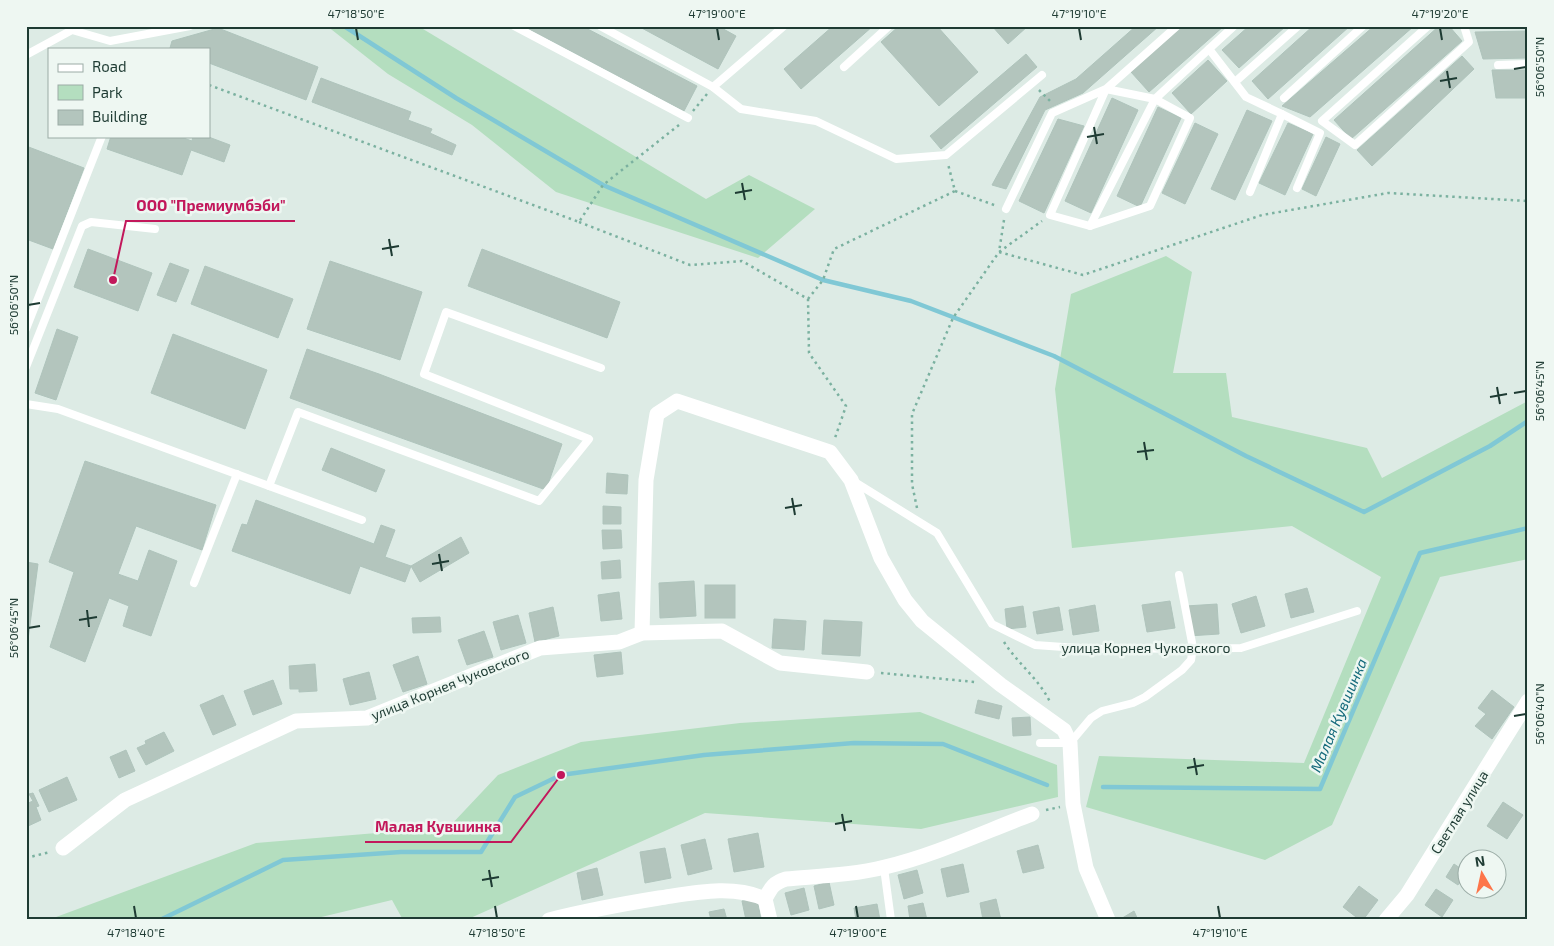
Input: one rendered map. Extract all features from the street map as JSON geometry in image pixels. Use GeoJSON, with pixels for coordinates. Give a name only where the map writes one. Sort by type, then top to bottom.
{"type":"FeatureCollection","features":[{"type":"Feature","properties":{"kind":"street"},"geometry":{"type":"LineString","coordinates":[[642,633],[646,480],[657,414],[678,401],[830,452],[852,480],[881,558],[905,600],[922,621],[1001,685],[1064,730],[1070,743],[1073,804],[1086,868],[1108,920]]}},
{"type":"Feature","properties":{"kind":"street","name":"улица Корнея Чуковского"},"geometry":{"type":"LineString","coordinates":[[63,848],[125,800],[296,721],[367,718],[540,648],[620,642],[642,633],[722,631],[780,663],[867,672]]}},
{"type":"Feature","properties":{"kind":"street","name":"Светлая улица"},"geometry":{"type":"LineString","coordinates":[[1386,920],[1407,895],[1528,702]]}},
{"type":"Feature","properties":{"kind":"street"},"geometry":{"type":"LineString","coordinates":[[549,920],[620,904],[698,893],[730,891],[786,879],[884,868],[913,860],[1032,814]]}},
{"type":"Feature","properties":{"kind":"street"},"geometry":{"type":"LineString","coordinates":[[770,920],[765,899],[772,887],[778,882]]}},
{"type":"Feature","properties":{"kind":"street"},"geometry":{"type":"LineString","coordinates":[[730,891],[756,895],[765,899]]}},
{"type":"Feature","properties":{"kind":"lane"},"geometry":{"type":"LineString","coordinates":[[26,55],[72,30],[110,41],[190,26]]}},
{"type":"Feature","properties":{"kind":"lane"},"geometry":{"type":"LineString","coordinates":[[514,26],[688,118]]}},
{"type":"Feature","properties":{"kind":"lane"},"geometry":{"type":"LineString","coordinates":[[600,26],[713,87],[741,110],[816,121],[896,159],[946,155],[1042,76]]}},
{"type":"Feature","properties":{"kind":"lane"},"geometry":{"type":"LineString","coordinates":[[713,87],[784,26]]}},
{"type":"Feature","properties":{"kind":"lane"},"geometry":{"type":"LineString","coordinates":[[844,67],[889,26]]}},
{"type":"Feature","properties":{"kind":"lane"},"geometry":{"type":"LineString","coordinates":[[1006,209],[1052,113],[1106,89],[1177,26]]}},
{"type":"Feature","properties":{"kind":"lane"},"geometry":{"type":"LineString","coordinates":[[1090,226],[1155,99],[1234,26]]}},
{"type":"Feature","properties":{"kind":"lane"},"geometry":{"type":"LineString","coordinates":[[1235,82],[1298,26]]}},
{"type":"Feature","properties":{"kind":"lane"},"geometry":{"type":"LineString","coordinates":[[1284,98],[1364,26]]}},
{"type":"Feature","properties":{"kind":"lane"},"geometry":{"type":"LineString","coordinates":[[1428,26],[1322,120],[1355,145],[1469,42],[1464,26]]}},
{"type":"Feature","properties":{"kind":"lane"},"geometry":{"type":"LineString","coordinates":[[1209,49],[1246,97],[1320,133],[1297,188]]}},
{"type":"Feature","properties":{"kind":"lane"},"geometry":{"type":"LineString","coordinates":[[1498,64],[1528,64]]}},
{"type":"Feature","properties":{"kind":"lane"},"geometry":{"type":"LineString","coordinates":[[1106,89],[1155,99],[1190,118],[1150,206],[1090,226],[1050,215],[1106,89]]}},
{"type":"Feature","properties":{"kind":"lane"},"geometry":{"type":"LineString","coordinates":[[1250,192],[1282,114]]}},
{"type":"Feature","properties":{"kind":"lane"},"geometry":{"type":"LineString","coordinates":[[26,329],[101,138]]}},
{"type":"Feature","properties":{"kind":"lane"},"geometry":{"type":"LineString","coordinates":[[26,367],[82,226],[91,222],[156,229]]}},
{"type":"Feature","properties":{"kind":"lane"},"geometry":{"type":"LineString","coordinates":[[269,486],[298,412],[539,501],[589,439],[424,374],[446,312],[601,368]]}},
{"type":"Feature","properties":{"kind":"lane"},"geometry":{"type":"LineString","coordinates":[[26,404],[58,409],[362,520]]}},
{"type":"Feature","properties":{"kind":"lane"},"geometry":{"type":"LineString","coordinates":[[194,583],[236,474]]}},
{"type":"Feature","properties":{"kind":"lane"},"geometry":{"type":"LineString","coordinates":[[852,480],[937,533],[992,624]]}},
{"type":"Feature","properties":{"kind":"lane"},"geometry":{"type":"LineString","coordinates":[[1040,743],[1070,743],[1091,718],[1102,711],[1145,698],[1182,670],[1191,660],[1193,648],[1179,575]]}},
{"type":"Feature","properties":{"kind":"lane","name":"улица Корнея Чуковского"},"geometry":{"type":"LineString","coordinates":[[992,624],[1035,645],[1092,650],[1241,648],[1357,611]]}},
{"type":"Feature","properties":{"kind":"lane"},"geometry":{"type":"LineString","coordinates":[[884,868],[891,920]]}},
{"type":"Feature","properties":{"kind":"path"},"geometry":{"type":"LineString","coordinates":[[1033,83],[1058,110]]}},
{"type":"Feature","properties":{"kind":"path"},"geometry":{"type":"LineString","coordinates":[[210,85],[690,265],[742,261],[808,299]]}},
{"type":"Feature","properties":{"kind":"path"},"geometry":{"type":"LineString","coordinates":[[578,222],[603,185],[688,118],[713,87]]}},
{"type":"Feature","properties":{"kind":"path"},"geometry":{"type":"LineString","coordinates":[[946,155],[955,191]]}},
{"type":"Feature","properties":{"kind":"path"},"geometry":{"type":"LineString","coordinates":[[830,452],[846,406],[809,353],[808,299],[823,280],[834,249],[955,191],[1006,209],[999,252]]}},
{"type":"Feature","properties":{"kind":"path"},"geometry":{"type":"LineString","coordinates":[[999,252],[1083,275],[1262,215],[1388,193],[1528,201]]}},
{"type":"Feature","properties":{"kind":"path"},"geometry":{"type":"LineString","coordinates":[[919,522],[912,484],[912,414],[953,318],[999,252],[1050,215]]}},
{"type":"Feature","properties":{"kind":"path"},"geometry":{"type":"LineString","coordinates":[[992,624],[1014,657],[1044,689],[1052,706]]}},
{"type":"Feature","properties":{"kind":"path"},"geometry":{"type":"LineString","coordinates":[[867,672],[1001,685]]}},
{"type":"Feature","properties":{"kind":"path"},"geometry":{"type":"LineString","coordinates":[[1032,814],[1073,804]]}},
{"type":"Feature","properties":{"kind":"path"},"geometry":{"type":"LineString","coordinates":[[26,858],[63,848]]}},
{"type":"Feature","properties":{"kind":"green space"},"geometry":{"type":"Polygon","coordinates":[[[327,26],[418,26],[706,199],[749,175],[815,209],[758,258],[556,192],[472,125],[388,74],[327,26]]]}},
{"type":"Feature","properties":{"kind":"green space"},"geometry":{"type":"Polygon","coordinates":[[[1166,256],[1192,272],[1173,373],[1226,373],[1232,417],[1367,448],[1382,478],[1526,402],[1528,399],[1528,559],[1440,577],[1332,825],[1265,860],[1086,807],[1099,756],[1304,763],[1381,577],[1292,526],[1072,548],[1055,389],[1071,294],[1166,256]]]}},
{"type":"Feature","properties":{"kind":"green space"},"geometry":{"type":"Polygon","coordinates":[[[920,712],[1057,765],[1058,797],[921,829],[705,813],[466,920],[403,920],[392,900],[309,920],[48,920],[256,843],[449,827],[498,775],[581,742],[740,723],[920,712]]]}},
{"type":"Feature","properties":{"kind":"building"},"geometry":{"type":"Polygon","coordinates":[[[523,26],[582,26],[697,86],[684,111],[523,26]]]}},
{"type":"Feature","properties":{"kind":"building"},"geometry":{"type":"Polygon","coordinates":[[[638,26],[718,26],[736,36],[718,69],[638,26]]]}},
{"type":"Feature","properties":{"kind":"building"},"geometry":{"type":"Polygon","coordinates":[[[833,26],[873,26],[801,89],[784,69],[833,26]]]}},
{"type":"Feature","properties":{"kind":"building"},"geometry":{"type":"Polygon","coordinates":[[[899,26],[937,26],[978,72],[939,106],[881,42],[899,26]]]}},
{"type":"Feature","properties":{"kind":"building"},"geometry":{"type":"Polygon","coordinates":[[[992,26],[1028,26],[1008,44],[992,26]]]}},
{"type":"Feature","properties":{"kind":"building"},"geometry":{"type":"Polygon","coordinates":[[[1136,26],[1159,26],[1083,93],[1045,110],[1006,189],[992,185],[1040,97],[1076,79],[1136,26]]]}},
{"type":"Feature","properties":{"kind":"building"},"geometry":{"type":"Polygon","coordinates":[[[1183,26],[1224,26],[1149,92],[1131,72],[1183,26]]]}},
{"type":"Feature","properties":{"kind":"building"},"geometry":{"type":"Polygon","coordinates":[[[1249,26],[1286,26],[1239,68],[1222,50],[1249,26]]]}},
{"type":"Feature","properties":{"kind":"building"},"geometry":{"type":"Polygon","coordinates":[[[1313,26],[1350,26],[1268,99],[1252,81],[1313,26]]]}},
{"type":"Feature","properties":{"kind":"building"},"geometry":{"type":"Polygon","coordinates":[[[1374,26],[1414,26],[1310,117],[1282,106],[1374,26]]]}},
{"type":"Feature","properties":{"kind":"building"},"geometry":{"type":"Polygon","coordinates":[[[1439,26],[1449,26],[1462,41],[1351,139],[1334,120],[1439,26]]]}},
{"type":"Feature","properties":{"kind":"building"},"geometry":{"type":"Polygon","coordinates":[[[218,28],[318,67],[306,100],[210,63],[210,48],[170,48],[172,41],[218,28]]]}},
{"type":"Feature","properties":{"kind":"building"},"geometry":{"type":"Polygon","coordinates":[[[1528,31],[1528,58],[1483,59],[1475,32],[1528,31]]]}},
{"type":"Feature","properties":{"kind":"building"},"geometry":{"type":"Polygon","coordinates":[[[1026,54],[1037,67],[941,149],[930,136],[1026,54]]]}},
{"type":"Feature","properties":{"kind":"building"},"geometry":{"type":"Polygon","coordinates":[[[1462,56],[1474,69],[1372,166],[1357,150],[1462,56]]]}},
{"type":"Feature","properties":{"kind":"building"},"geometry":{"type":"Polygon","coordinates":[[[1208,60],[1227,81],[1191,114],[1172,93],[1208,60]]]}},
{"type":"Feature","properties":{"kind":"building"},"geometry":{"type":"Polygon","coordinates":[[[1492,70],[1528,70],[1528,98],[1496,98],[1492,70]]]}},
{"type":"Feature","properties":{"kind":"building"},"geometry":{"type":"Polygon","coordinates":[[[321,78],[411,112],[408,120],[432,129],[430,133],[456,145],[452,155],[312,102],[321,78]]]}},
{"type":"Feature","properties":{"kind":"building"},"geometry":{"type":"Polygon","coordinates":[[[1112,98],[1138,110],[1091,213],[1065,201],[1112,98]]]}},
{"type":"Feature","properties":{"kind":"building"},"geometry":{"type":"Polygon","coordinates":[[[1158,107],[1181,118],[1140,207],[1117,196],[1158,107]]]}},
{"type":"Feature","properties":{"kind":"building"},"geometry":{"type":"Polygon","coordinates":[[[1247,110],[1272,121],[1235,200],[1211,189],[1247,110]]]}},
{"type":"Feature","properties":{"kind":"building"},"geometry":{"type":"Polygon","coordinates":[[[1058,119],[1084,126],[1044,213],[1019,201],[1058,119]]]}},
{"type":"Feature","properties":{"kind":"building"},"geometry":{"type":"Polygon","coordinates":[[[1195,123],[1218,134],[1185,204],[1162,193],[1195,123]]]}},
{"type":"Feature","properties":{"kind":"building"},"geometry":{"type":"Polygon","coordinates":[[[1288,123],[1313,134],[1285,195],[1259,183],[1288,123]]]}},
{"type":"Feature","properties":{"kind":"building"},"geometry":{"type":"Polygon","coordinates":[[[1326,137],[1340,144],[1316,196],[1302,189],[1326,137]]]}},
{"type":"Feature","properties":{"kind":"building"},"geometry":{"type":"Polygon","coordinates":[[[110,138],[184,138],[192,141],[193,138],[210,138],[230,145],[224,162],[191,150],[182,175],[107,149],[110,138]]]}},
{"type":"Feature","properties":{"kind":"building"},"geometry":{"type":"Polygon","coordinates":[[[26,146],[84,168],[53,249],[26,239],[26,146]]]}},
{"type":"Feature","properties":{"kind":"building"},"geometry":{"type":"Polygon","coordinates":[[[88,249],[152,273],[138,311],[74,287],[88,249]]]}},
{"type":"Feature","properties":{"kind":"building"},"geometry":{"type":"Polygon","coordinates":[[[482,249],[620,302],[607,338],[468,286],[482,249]]]}},
{"type":"Feature","properties":{"kind":"building"},"geometry":{"type":"Polygon","coordinates":[[[330,261],[422,292],[400,360],[307,329],[330,261]]]}},
{"type":"Feature","properties":{"kind":"building"},"geometry":{"type":"Polygon","coordinates":[[[170,263],[189,270],[176,302],[157,295],[170,263]]]}},
{"type":"Feature","properties":{"kind":"building"},"geometry":{"type":"Polygon","coordinates":[[[205,266],[293,299],[278,338],[191,304],[205,266]]]}},
{"type":"Feature","properties":{"kind":"building"},"geometry":{"type":"Polygon","coordinates":[[[57,329],[78,337],[56,400],[35,393],[57,329]]]}},
{"type":"Feature","properties":{"kind":"building"},"geometry":{"type":"Polygon","coordinates":[[[173,334],[267,370],[245,429],[151,393],[173,334]]]}},
{"type":"Feature","properties":{"kind":"building"},"geometry":{"type":"Polygon","coordinates":[[[307,349],[379,374],[562,444],[546,490],[290,398],[307,349]]]}},
{"type":"Feature","properties":{"kind":"building"},"geometry":{"type":"Polygon","coordinates":[[[331,448],[385,470],[376,492],[322,470],[331,448]]]}},
{"type":"Feature","properties":{"kind":"building"},"geometry":{"type":"Polygon","coordinates":[[[85,461],[216,505],[202,550],[136,526],[118,574],[138,581],[149,550],[177,561],[151,636],[123,626],[129,606],[109,598],[85,662],[50,647],[74,572],[49,562],[85,461]]]}},
{"type":"Feature","properties":{"kind":"building"},"geometry":{"type":"Polygon","coordinates":[[[607,473],[628,475],[627,494],[606,493],[607,473]]]}},
{"type":"Feature","properties":{"kind":"building"},"geometry":{"type":"Polygon","coordinates":[[[256,500],[374,544],[381,525],[395,530],[385,557],[411,566],[405,582],[360,566],[350,594],[232,551],[242,524],[247,525],[256,500]]]}},
{"type":"Feature","properties":{"kind":"building"},"geometry":{"type":"Polygon","coordinates":[[[603,506],[621,507],[621,524],[603,524],[603,506]]]}},
{"type":"Feature","properties":{"kind":"building"},"geometry":{"type":"Polygon","coordinates":[[[602,530],[621,530],[622,548],[603,549],[602,530]]]}},
{"type":"Feature","properties":{"kind":"building"},"geometry":{"type":"Polygon","coordinates":[[[461,537],[469,553],[420,582],[411,566],[461,537]]]}},
{"type":"Feature","properties":{"kind":"building"},"geometry":{"type":"Polygon","coordinates":[[[620,560],[621,578],[602,579],[601,562],[620,560]]]}},
{"type":"Feature","properties":{"kind":"building"},"geometry":{"type":"Polygon","coordinates":[[[26,562],[38,564],[26,655],[26,562]]]}},
{"type":"Feature","properties":{"kind":"building"},"geometry":{"type":"Polygon","coordinates":[[[694,581],[696,616],[660,618],[659,583],[694,581]]]}},
{"type":"Feature","properties":{"kind":"building"},"geometry":{"type":"Polygon","coordinates":[[[705,585],[735,585],[735,618],[705,618],[705,585]]]}},
{"type":"Feature","properties":{"kind":"building"},"geometry":{"type":"Polygon","coordinates":[[[1307,588],[1314,612],[1291,618],[1285,594],[1307,588]]]}},
{"type":"Feature","properties":{"kind":"building"},"geometry":{"type":"Polygon","coordinates":[[[619,592],[622,619],[601,621],[598,595],[619,592]]]}},
{"type":"Feature","properties":{"kind":"building"},"geometry":{"type":"Polygon","coordinates":[[[1256,596],[1265,626],[1241,633],[1232,604],[1256,596]]]}},
{"type":"Feature","properties":{"kind":"building"},"geometry":{"type":"Polygon","coordinates":[[[1170,601],[1175,628],[1147,632],[1142,605],[1170,601]]]}},
{"type":"Feature","properties":{"kind":"building"},"geometry":{"type":"Polygon","coordinates":[[[1217,604],[1219,634],[1188,636],[1186,606],[1217,604]]]}},
{"type":"Feature","properties":{"kind":"building"},"geometry":{"type":"Polygon","coordinates":[[[1095,605],[1099,631],[1073,635],[1069,610],[1095,605]]]}},
{"type":"Feature","properties":{"kind":"building"},"geometry":{"type":"Polygon","coordinates":[[[1023,606],[1026,627],[1007,629],[1005,609],[1023,606]]]}},
{"type":"Feature","properties":{"kind":"building"},"geometry":{"type":"Polygon","coordinates":[[[553,607],[559,636],[535,642],[529,613],[553,607]]]}},
{"type":"Feature","properties":{"kind":"building"},"geometry":{"type":"Polygon","coordinates":[[[1059,607],[1063,630],[1037,634],[1033,612],[1059,607]]]}},
{"type":"Feature","properties":{"kind":"building"},"geometry":{"type":"Polygon","coordinates":[[[518,615],[526,643],[501,650],[493,622],[518,615]]]}},
{"type":"Feature","properties":{"kind":"building"},"geometry":{"type":"Polygon","coordinates":[[[440,617],[441,632],[413,633],[412,618],[440,617]]]}},
{"type":"Feature","properties":{"kind":"building"},"geometry":{"type":"Polygon","coordinates":[[[774,619],[806,621],[804,650],[772,648],[774,619]]]}},
{"type":"Feature","properties":{"kind":"building"},"geometry":{"type":"Polygon","coordinates":[[[824,620],[862,622],[860,656],[822,654],[824,620]]]}},
{"type":"Feature","properties":{"kind":"building"},"geometry":{"type":"Polygon","coordinates":[[[484,631],[493,657],[467,665],[458,640],[484,631]]]}},
{"type":"Feature","properties":{"kind":"building"},"geometry":{"type":"Polygon","coordinates":[[[621,652],[623,674],[597,677],[594,655],[621,652]]]}},
{"type":"Feature","properties":{"kind":"building"},"geometry":{"type":"Polygon","coordinates":[[[418,656],[427,684],[403,692],[393,665],[418,656]]]}},
{"type":"Feature","properties":{"kind":"building"},"geometry":{"type":"Polygon","coordinates":[[[315,664],[317,691],[299,692],[299,689],[290,689],[289,666],[315,664]]]}},
{"type":"Feature","properties":{"kind":"building"},"geometry":{"type":"Polygon","coordinates":[[[369,672],[376,699],[350,705],[343,679],[369,672]]]}},
{"type":"Feature","properties":{"kind":"building"},"geometry":{"type":"Polygon","coordinates":[[[273,680],[282,704],[253,715],[244,691],[273,680]]]}},
{"type":"Feature","properties":{"kind":"building"},"geometry":{"type":"Polygon","coordinates":[[[1492,690],[1514,707],[1492,739],[1475,726],[1486,714],[1478,708],[1492,690]]]}},
{"type":"Feature","properties":{"kind":"building"},"geometry":{"type":"Polygon","coordinates":[[[223,695],[236,725],[213,735],[200,705],[223,695]]]}},
{"type":"Feature","properties":{"kind":"building"},"geometry":{"type":"Polygon","coordinates":[[[978,700],[1002,706],[999,719],[975,713],[978,700]]]}},
{"type":"Feature","properties":{"kind":"building"},"geometry":{"type":"Polygon","coordinates":[[[1030,717],[1031,735],[1013,736],[1012,718],[1030,717]]]}},
{"type":"Feature","properties":{"kind":"building"},"geometry":{"type":"Polygon","coordinates":[[[164,732],[174,751],[146,765],[137,748],[146,744],[145,741],[164,732]]]}},
{"type":"Feature","properties":{"kind":"building"},"geometry":{"type":"Polygon","coordinates":[[[126,750],[135,771],[119,778],[110,757],[126,750]]]}},
{"type":"Feature","properties":{"kind":"building"},"geometry":{"type":"Polygon","coordinates":[[[67,777],[77,800],[49,812],[39,790],[67,777]]]}},
{"type":"Feature","properties":{"kind":"building"},"geometry":{"type":"Polygon","coordinates":[[[33,793],[39,806],[36,807],[41,820],[26,827],[26,804],[33,801],[29,794],[33,793]]]}},
{"type":"Feature","properties":{"kind":"building"},"geometry":{"type":"Polygon","coordinates":[[[1503,802],[1523,815],[1507,839],[1487,826],[1503,802]]]}},
{"type":"Feature","properties":{"kind":"building"},"geometry":{"type":"Polygon","coordinates":[[[758,833],[764,867],[734,872],[728,839],[758,833]]]}},
{"type":"Feature","properties":{"kind":"building"},"geometry":{"type":"Polygon","coordinates":[[[705,839],[712,869],[688,875],[681,845],[705,839]]]}},
{"type":"Feature","properties":{"kind":"building"},"geometry":{"type":"Polygon","coordinates":[[[1038,845],[1044,868],[1023,873],[1017,851],[1038,845]]]}},
{"type":"Feature","properties":{"kind":"building"},"geometry":{"type":"Polygon","coordinates":[[[665,848],[671,878],[645,883],[640,852],[665,848]]]}},
{"type":"Feature","properties":{"kind":"building"},"geometry":{"type":"Polygon","coordinates":[[[963,864],[969,892],[947,897],[941,869],[963,864]]]}},
{"type":"Feature","properties":{"kind":"building"},"geometry":{"type":"Polygon","coordinates":[[[1454,864],[1456,865],[1456,884],[1446,877],[1454,864]]]}},
{"type":"Feature","properties":{"kind":"building"},"geometry":{"type":"Polygon","coordinates":[[[597,868],[603,895],[582,900],[577,873],[597,868]]]}},
{"type":"Feature","properties":{"kind":"building"},"geometry":{"type":"Polygon","coordinates":[[[917,870],[923,893],[904,899],[898,875],[917,870]]]}},
{"type":"Feature","properties":{"kind":"building"},"geometry":{"type":"Polygon","coordinates":[[[829,882],[834,905],[819,909],[814,886],[829,882]]]}},
{"type":"Feature","properties":{"kind":"building"},"geometry":{"type":"Polygon","coordinates":[[[1359,886],[1378,900],[1363,920],[1360,920],[1343,907],[1359,886]]]}},
{"type":"Feature","properties":{"kind":"building"},"geometry":{"type":"Polygon","coordinates":[[[804,888],[809,910],[791,915],[785,893],[804,888]]]}},
{"type":"Feature","properties":{"kind":"building"},"geometry":{"type":"Polygon","coordinates":[[[1436,889],[1453,900],[1442,917],[1425,905],[1436,889]]]}},
{"type":"Feature","properties":{"kind":"building"},"geometry":{"type":"Polygon","coordinates":[[[757,898],[761,920],[746,920],[742,901],[757,898]]]}},
{"type":"Feature","properties":{"kind":"building"},"geometry":{"type":"Polygon","coordinates":[[[996,899],[1001,920],[983,920],[980,903],[996,899]]]}},
{"type":"Feature","properties":{"kind":"building"},"geometry":{"type":"Polygon","coordinates":[[[923,903],[927,920],[910,920],[908,906],[923,903]]]}},
{"type":"Feature","properties":{"kind":"building"},"geometry":{"type":"Polygon","coordinates":[[[877,904],[880,920],[856,920],[854,908],[877,904]]]}},
{"type":"Feature","properties":{"kind":"building"},"geometry":{"type":"Polygon","coordinates":[[[724,909],[727,920],[711,920],[709,912],[724,909]]]}},
{"type":"Feature","properties":{"kind":"building"},"geometry":{"type":"Polygon","coordinates":[[[1134,911],[1138,920],[1119,920],[1134,911]]]}},
{"type":"Feature","properties":{"kind":"waterway"},"geometry":{"type":"LineString","coordinates":[[344,26],[456,98],[603,185],[823,280],[911,301],[1054,356],[1246,456],[1364,512],[1490,446],[1528,421]]}},
{"type":"Feature","properties":{"kind":"waterway","name":"Малая Кувшинка"},"geometry":{"type":"LineString","coordinates":[[1103,787],[1320,789],[1420,553],[1528,528]]}},
{"type":"Feature","properties":{"kind":"waterway","name":"Малая Кувшинка"},"geometry":{"type":"LineString","coordinates":[[160,920],[283,860],[401,852],[481,852],[515,797],[561,775],[704,755],[854,743],[943,744],[1047,785]]}},
{"type":"Feature","properties":{"kind":"place","name":"ООО \"Премиумбэби\""},"geometry":{"type":"Point","coordinates":[113,280]}},
{"type":"Feature","properties":{"kind":"place","name":"Малая Кувшинка"},"geometry":{"type":"Point","coordinates":[561,775]}}]}
